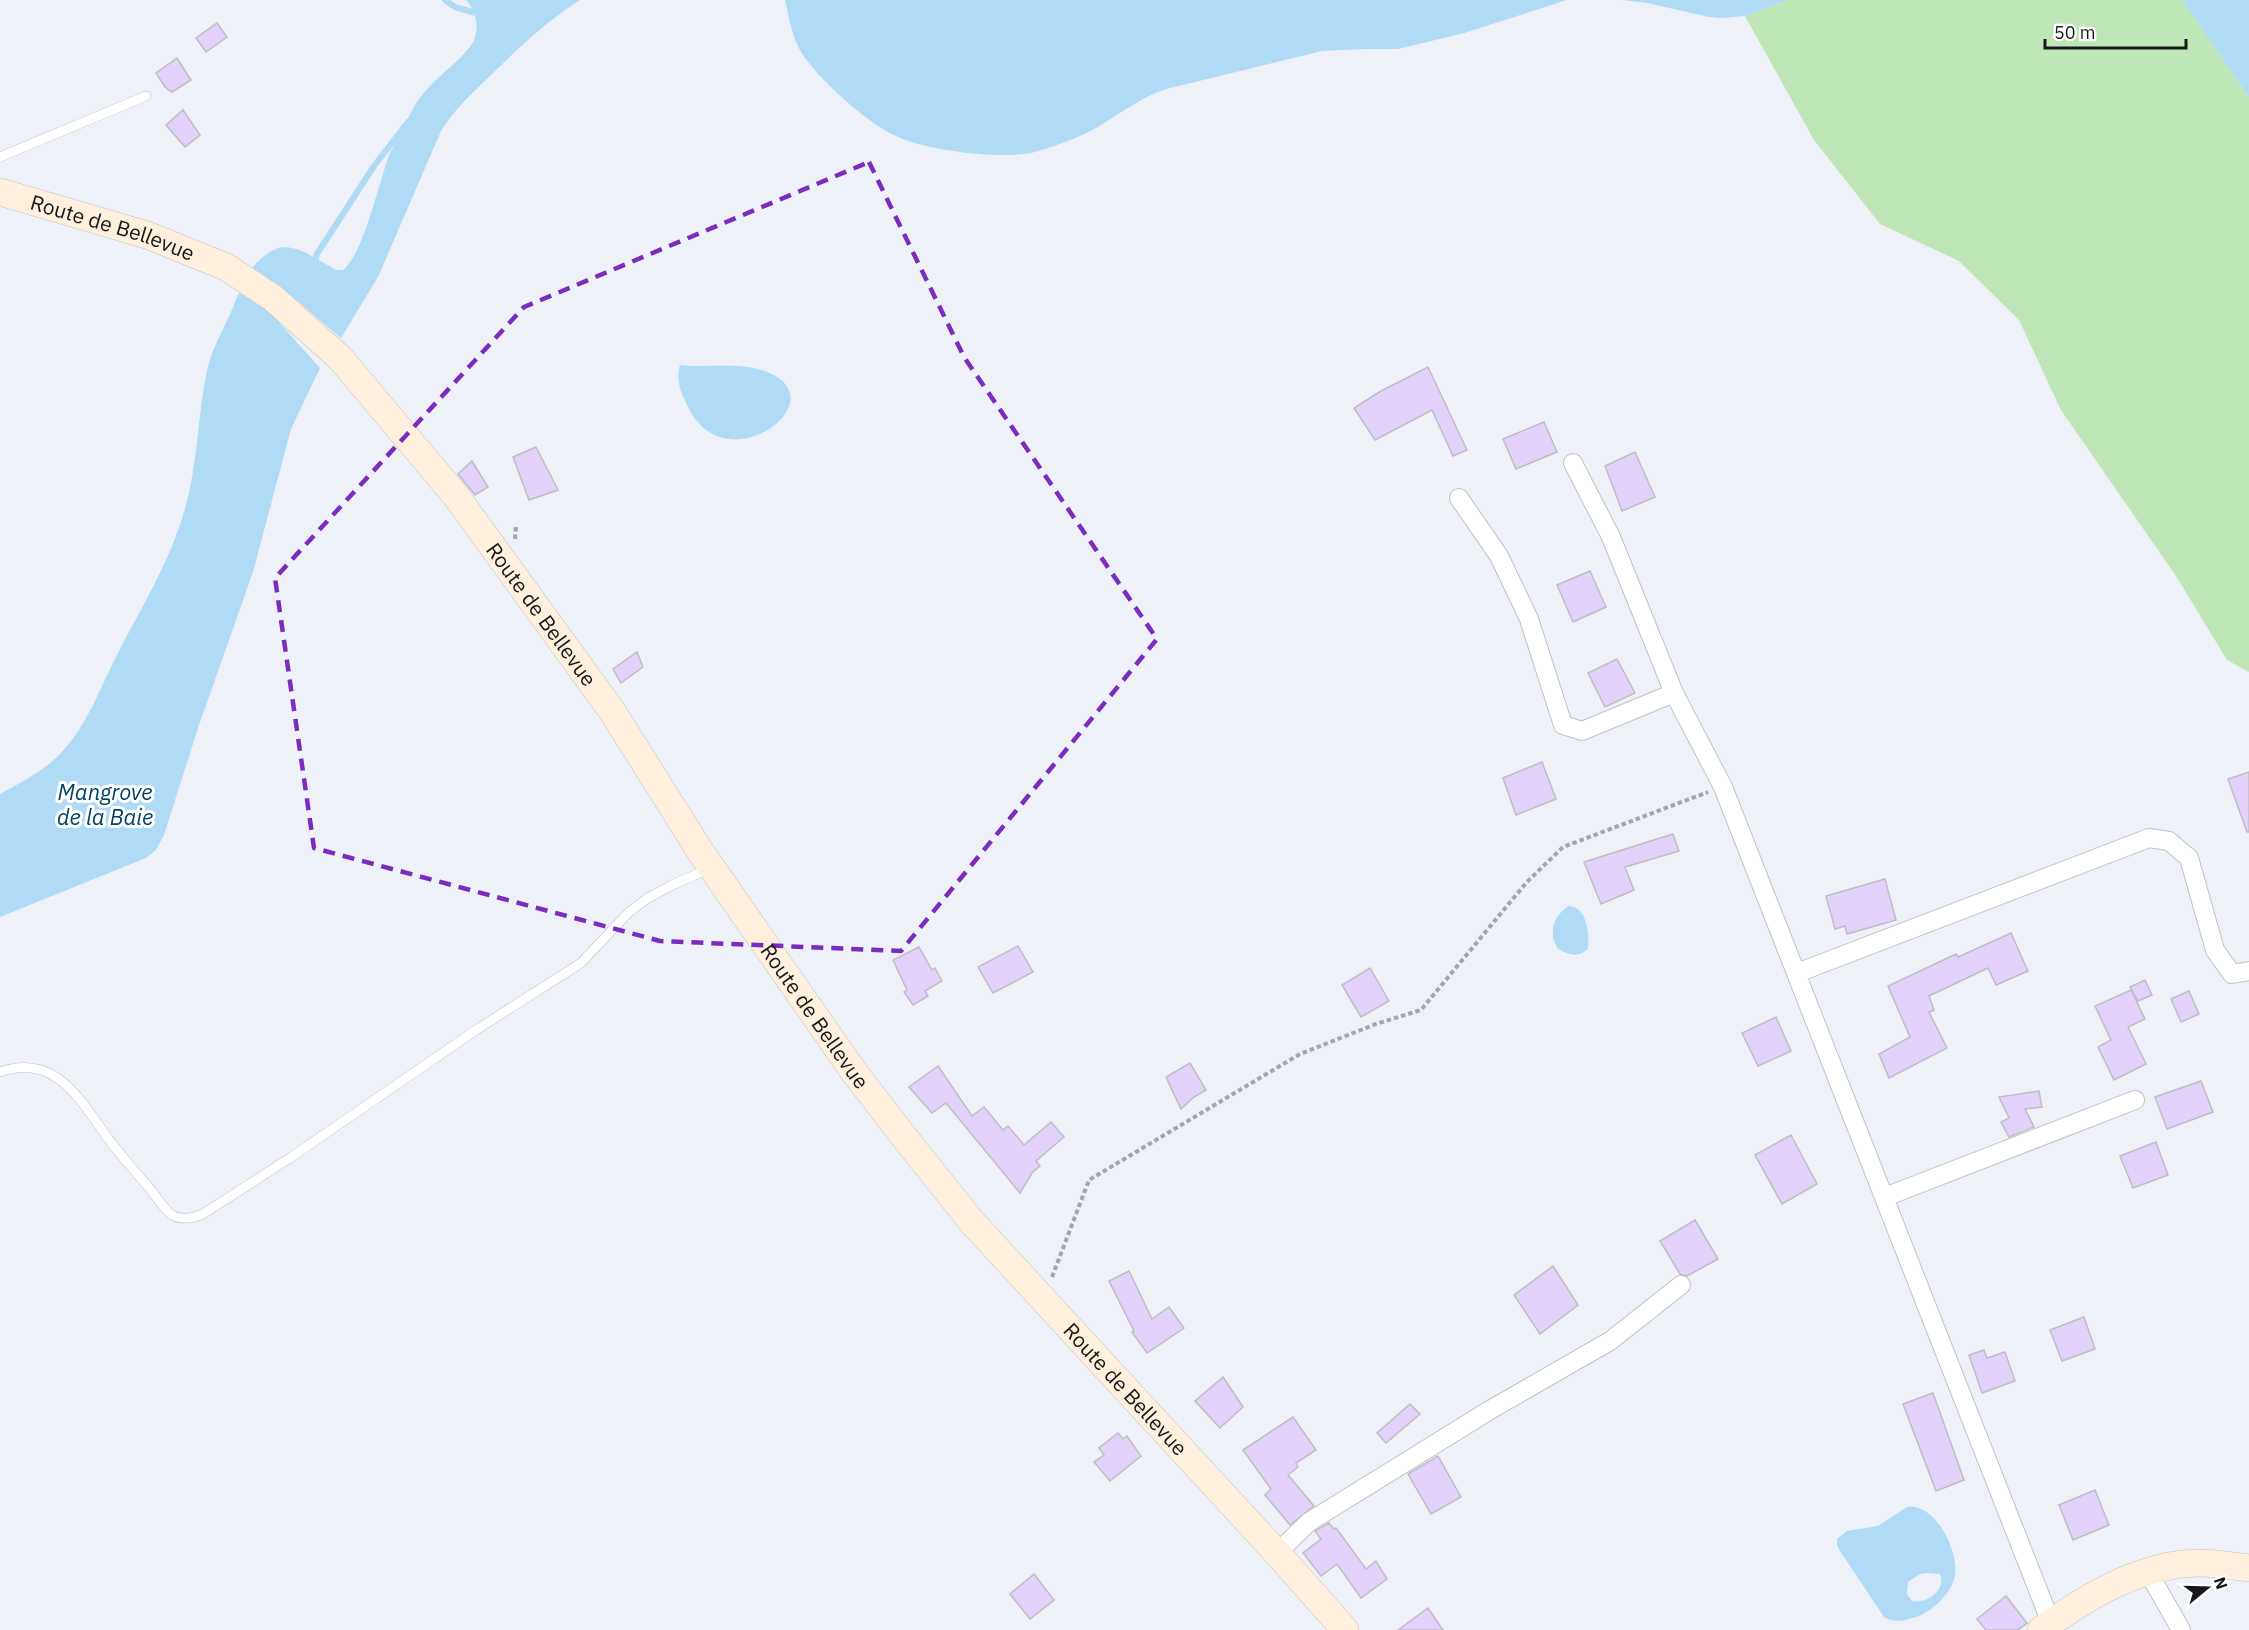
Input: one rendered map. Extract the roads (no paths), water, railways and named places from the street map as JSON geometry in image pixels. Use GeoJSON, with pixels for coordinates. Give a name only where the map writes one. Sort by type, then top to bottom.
{"type":"FeatureCollection","features":[{"type":"Feature","properties":{"kind":"main road","name":"Route de Bellevue"},"geometry":{"type":"LineString","coordinates":[[0,192],[147,235],[226,267],[273,298],[340,358],[456,496],[612,711],[712,868],[854,1072],[972,1222],[1345,1630]]}},
{"type":"Feature","properties":{"kind":"main road"},"geometry":{"type":"LineString","coordinates":[[2046,1626],[2101,1592],[2147,1570],[2198,1563],[2249,1568]]}},
{"type":"Feature","properties":{"kind":"street"},"geometry":{"type":"LineString","coordinates":[[1573,463],[1611,537],[1674,693],[1723,787],[1885,1197],[2046,1626]]}},
{"type":"Feature","properties":{"kind":"street"},"geometry":{"type":"LineString","coordinates":[[1459,498],[1499,556],[1529,619],[1563,725],[1582,731],[1674,693]]}},
{"type":"Feature","properties":{"kind":"street"},"geometry":{"type":"LineString","coordinates":[[1797,973],[2149,838],[2169,841],[2189,858],[2215,950],[2232,974],[2249,971]]}},
{"type":"Feature","properties":{"kind":"street"},"geometry":{"type":"LineString","coordinates":[[1885,1197],[2135,1100]]}},
{"type":"Feature","properties":{"kind":"street"},"geometry":{"type":"LineString","coordinates":[[1277,1553],[1309,1522],[1490,1410],[1610,1341],[1682,1285]]}},
{"type":"Feature","properties":{"kind":"street"},"geometry":{"type":"LineString","coordinates":[[2147,1570],[2181,1630]]}},
{"type":"Feature","properties":{"kind":"lane"},"geometry":{"type":"LineString","coordinates":[[0,157],[146,96]]}},
{"type":"Feature","properties":{"kind":"lane"},"geometry":{"type":"LineString","coordinates":[[0,1072],[23,1067],[46,1071],[67,1084],[113,1145],[171,1214],[186,1219],[193,1217],[203,1214],[290,1158],[431,1060],[582,963],[629,912],[648,898],[712,868]]}},
{"type":"Feature","properties":{"kind":"water","name":"Mangrove de la Baie"},"geometry":{"type":"Polygon","coordinates":[[[466,0],[580,0],[525,43],[466,100],[441,131],[378,277],[341,338],[287,292],[269,311],[320,368],[291,429],[253,572],[198,728],[164,835],[156,850],[146,858],[0,917],[0,794],[50,763],[76,734],[167,559],[188,497],[209,362],[239,293],[259,303],[278,285],[252,268],[273,250],[292,248],[302,251],[336,270],[343,270],[351,261],[364,234],[389,156],[411,113],[426,90],[463,55],[476,35],[475,16],[466,0]]]}},
{"type":"Feature","properties":{"kind":"water"},"geometry":{"type":"Polygon","coordinates":[[[785,0],[1567,0],[1464,33],[1398,49],[1322,51],[1166,89],[1147,97],[1073,139],[1035,152],[1004,155],[965,153],[926,146],[896,136],[871,121],[831,87],[801,52],[793,33],[785,0]]]}},
{"type":"Feature","properties":{"kind":"water"},"geometry":{"type":"Polygon","coordinates":[[[1623,0],[1788,0],[1745,16],[1722,18],[1623,0]]]}},
{"type":"Feature","properties":{"kind":"water"},"geometry":{"type":"Polygon","coordinates":[[[2183,0],[2249,0],[2249,97],[2185,4],[2183,0]]]}},
{"type":"Feature","properties":{"kind":"water"},"geometry":{"type":"Polygon","coordinates":[[[680,365],[738,366],[758,369],[782,381],[790,396],[786,413],[772,427],[752,437],[729,439],[707,431],[689,409],[682,393],[678,377],[680,365]]]}},
{"type":"Feature","properties":{"kind":"water"},"geometry":{"type":"Polygon","coordinates":[[[1569,906],[1580,911],[1587,929],[1588,949],[1577,955],[1558,949],[1553,937],[1554,925],[1559,914],[1569,906]]]}},
{"type":"Feature","properties":{"kind":"water"},"geometry":{"type":"Polygon","coordinates":[[[1907,1507],[1917,1508],[1927,1512],[1936,1520],[1949,1542],[1955,1565],[1953,1581],[1942,1599],[1919,1616],[1897,1621],[1884,1617],[1837,1545],[1837,1539],[1847,1531],[1878,1526],[1907,1507]],[[1920,1574],[1908,1582],[1907,1594],[1912,1601],[1923,1600],[1934,1595],[1941,1585],[1940,1574],[1920,1574]]]}},
{"type":"Feature","properties":{"kind":"waterway"},"geometry":{"type":"LineString","coordinates":[[445,0],[455,7],[483,15]]}},
{"type":"Feature","properties":{"kind":"waterway"},"geometry":{"type":"LineString","coordinates":[[314,266],[317,254],[374,166],[408,122]]}}]}
